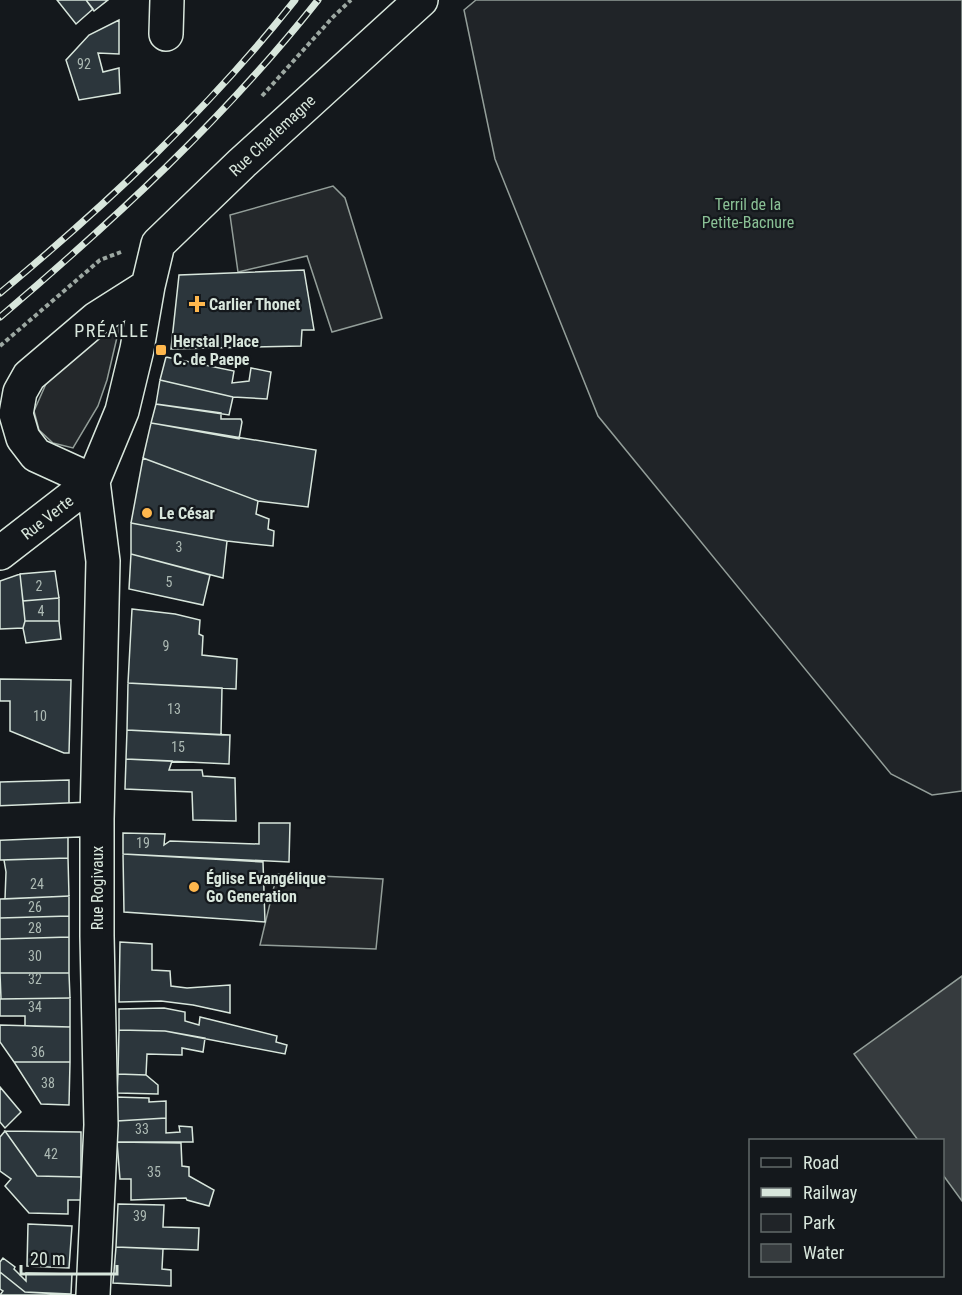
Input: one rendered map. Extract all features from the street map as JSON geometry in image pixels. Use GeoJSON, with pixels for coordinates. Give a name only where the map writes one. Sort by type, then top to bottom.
{"type":"FeatureCollection","features":[{"type":"Feature","properties":{"kind":"street"},"geometry":{"type":"LineString","coordinates":[[166,34],[168,0]]}},
{"type":"Feature","properties":{"kind":"street","name":"Rue Charlemagne"},"geometry":{"type":"LineString","coordinates":[[151,273],[158,244],[242,163],[421,0]]}},
{"type":"Feature","properties":{"kind":"street"},"geometry":{"type":"LineString","coordinates":[[151,273],[137,349],[122,411],[93,481],[36,455],[23,438],[16,414],[20,392],[29,376],[151,273]]}},
{"type":"Feature","properties":{"kind":"street","name":"Rue Verte"},"geometry":{"type":"LineString","coordinates":[[0,553],[93,481]]}},
{"type":"Feature","properties":{"kind":"street","name":"Rue Rogivaux"},"geometry":{"type":"LineString","coordinates":[[93,481],[103,561],[97,819],[101,1125],[93,1295]]}},
{"type":"Feature","properties":{"kind":"street"},"geometry":{"type":"LineString","coordinates":[[38,524],[63,522],[85,526],[101,539]]}},
{"type":"Feature","properties":{"kind":"street"},"geometry":{"type":"LineString","coordinates":[[0,823],[97,819]]}},
{"type":"Feature","properties":{"kind":"path"},"geometry":{"type":"LineString","coordinates":[[0,346],[100,260],[125,251],[151,273]]}},
{"type":"Feature","properties":{"kind":"green space","name":"Terril de la Petite-Bacnure"},"geometry":{"type":"Polygon","coordinates":[[[476,0],[962,0],[962,791],[932,795],[891,774],[598,416],[495,159],[464,10],[476,0]]]}},
{"type":"Feature","properties":{"kind":"shaded area"},"geometry":{"type":"Polygon","coordinates":[[[333,186],[345,198],[382,318],[332,332],[307,256],[238,272],[230,215],[333,186]]]}},
{"type":"Feature","properties":{"kind":"shaded area"},"geometry":{"type":"Polygon","coordinates":[[[122,316],[107,380],[98,406],[73,448],[53,443],[39,430],[34,411],[49,377],[122,316]]]}},
{"type":"Feature","properties":{"kind":"shaded area"},"geometry":{"type":"Polygon","coordinates":[[[277,874],[383,879],[376,949],[260,945],[277,874]]]}},
{"type":"Feature","properties":{"kind":"water"},"geometry":{"type":"Polygon","coordinates":[[[962,976],[962,1201],[944,1176],[944,1139],[917,1139],[854,1054],[962,976]]]}},
{"type":"Feature","properties":{"kind":"building"},"geometry":{"type":"Polygon","coordinates":[[[57,0],[86,0],[93,9],[76,24],[57,0]]]}},
{"type":"Feature","properties":{"kind":"building"},"geometry":{"type":"Polygon","coordinates":[[[86,0],[108,0],[94,11],[86,0]]]}},
{"type":"Feature","properties":{"kind":"building"},"geometry":{"type":"Polygon","coordinates":[[[119,20],[119,54],[98,53],[103,72],[119,68],[120,93],[79,100],[66,60],[89,35],[119,20]]]}},
{"type":"Feature","properties":{"kind":"building"},"geometry":{"type":"Polygon","coordinates":[[[304,270],[314,330],[302,330],[301,346],[171,349],[179,275],[304,270]]]}},
{"type":"Feature","properties":{"kind":"building"},"geometry":{"type":"Polygon","coordinates":[[[166,357],[234,371],[232,383],[249,381],[251,368],[271,372],[267,399],[233,397],[160,380],[166,357]]]}},
{"type":"Feature","properties":{"kind":"building"},"geometry":{"type":"Polygon","coordinates":[[[160,380],[233,397],[229,415],[156,404],[160,380]]]}},
{"type":"Feature","properties":{"kind":"building"},"geometry":{"type":"Polygon","coordinates":[[[156,404],[221,413],[221,419],[241,419],[239,439],[151,423],[156,404]]]}},
{"type":"Feature","properties":{"kind":"building"},"geometry":{"type":"Polygon","coordinates":[[[151,423],[316,450],[308,507],[258,501],[143,458],[151,423]]]}},
{"type":"Feature","properties":{"kind":"building"},"geometry":{"type":"Polygon","coordinates":[[[143,458],[258,501],[256,514],[269,519],[268,529],[274,531],[273,546],[227,541],[131,523],[143,458]]]}},
{"type":"Feature","properties":{"kind":"building"},"geometry":{"type":"Polygon","coordinates":[[[131,523],[227,541],[223,578],[131,554],[131,523]]]}},
{"type":"Feature","properties":{"kind":"building"},"geometry":{"type":"Polygon","coordinates":[[[131,554],[210,575],[203,605],[129,589],[131,554]]]}},
{"type":"Feature","properties":{"kind":"building"},"geometry":{"type":"Polygon","coordinates":[[[55,571],[59,598],[23,601],[20,574],[55,571]]]}},
{"type":"Feature","properties":{"kind":"building"},"geometry":{"type":"Polygon","coordinates":[[[20,574],[25,621],[23,628],[0,629],[0,581],[20,574]]]}},
{"type":"Feature","properties":{"kind":"building"},"geometry":{"type":"Polygon","coordinates":[[[59,598],[59,621],[25,621],[23,601],[59,598]]]}},
{"type":"Feature","properties":{"kind":"building"},"geometry":{"type":"Polygon","coordinates":[[[132,609],[175,614],[200,620],[199,634],[203,636],[202,655],[237,659],[236,689],[128,683],[132,609]]]}},
{"type":"Feature","properties":{"kind":"building"},"geometry":{"type":"Polygon","coordinates":[[[25,621],[59,621],[61,639],[26,643],[23,628],[25,621]]]}},
{"type":"Feature","properties":{"kind":"building"},"geometry":{"type":"Polygon","coordinates":[[[0,679],[71,680],[69,753],[10,731],[10,701],[0,701],[0,679]]]}},
{"type":"Feature","properties":{"kind":"building"},"geometry":{"type":"Polygon","coordinates":[[[128,683],[222,688],[221,735],[127,730],[128,683]]]}},
{"type":"Feature","properties":{"kind":"building"},"geometry":{"type":"Polygon","coordinates":[[[127,730],[230,735],[229,764],[126,759],[127,730]]]}},
{"type":"Feature","properties":{"kind":"building"},"geometry":{"type":"Polygon","coordinates":[[[126,759],[172,761],[169,770],[202,770],[203,776],[235,778],[236,821],[193,820],[192,792],[125,789],[126,759]]]}},
{"type":"Feature","properties":{"kind":"building"},"geometry":{"type":"Polygon","coordinates":[[[69,780],[69,806],[0,808],[0,782],[69,780]]]}},
{"type":"Feature","properties":{"kind":"building"},"geometry":{"type":"Polygon","coordinates":[[[259,823],[290,823],[289,862],[123,854],[123,833],[165,834],[164,845],[170,841],[259,844],[259,823]]]}},
{"type":"Feature","properties":{"kind":"building"},"geometry":{"type":"Polygon","coordinates":[[[0,833],[68,834],[68,858],[0,860],[0,833]]]}},
{"type":"Feature","properties":{"kind":"building","name":"Église Evangélique Go Generation"},"geometry":{"type":"Polygon","coordinates":[[[123,854],[263,862],[265,922],[124,912],[123,854]]]}},
{"type":"Feature","properties":{"kind":"building"},"geometry":{"type":"Polygon","coordinates":[[[68,858],[69,896],[5,899],[4,860],[68,858]]]}},
{"type":"Feature","properties":{"kind":"building"},"geometry":{"type":"Polygon","coordinates":[[[69,896],[69,916],[0,918],[0,899],[69,896]]]}},
{"type":"Feature","properties":{"kind":"building"},"geometry":{"type":"Polygon","coordinates":[[[69,916],[69,937],[0,939],[0,918],[69,916]]]}},
{"type":"Feature","properties":{"kind":"building"},"geometry":{"type":"Polygon","coordinates":[[[69,937],[69,973],[0,973],[0,939],[69,937]]]}},
{"type":"Feature","properties":{"kind":"building"},"geometry":{"type":"Polygon","coordinates":[[[120,942],[152,944],[152,970],[170,971],[171,986],[187,988],[230,985],[230,1013],[161,1001],[119,1002],[120,942]]]}},
{"type":"Feature","properties":{"kind":"building"},"geometry":{"type":"Polygon","coordinates":[[[0,973],[69,973],[70,998],[1,999],[0,973]]]}},
{"type":"Feature","properties":{"kind":"building"},"geometry":{"type":"Polygon","coordinates":[[[70,998],[70,1027],[25,1026],[25,1016],[0,1016],[0,999],[70,998]]]}},
{"type":"Feature","properties":{"kind":"building"},"geometry":{"type":"Polygon","coordinates":[[[164,1008],[185,1012],[185,1021],[199,1025],[200,1017],[277,1036],[276,1042],[287,1045],[285,1054],[165,1031],[119,1030],[119,1009],[164,1008]]]}},
{"type":"Feature","properties":{"kind":"building"},"geometry":{"type":"Polygon","coordinates":[[[0,1025],[70,1027],[70,1062],[14,1062],[0,1042],[0,1025]]]}},
{"type":"Feature","properties":{"kind":"building"},"geometry":{"type":"Polygon","coordinates":[[[119,1030],[165,1031],[205,1038],[203,1052],[182,1048],[182,1055],[147,1054],[146,1075],[118,1074],[119,1030]]]}},
{"type":"Feature","properties":{"kind":"building"},"geometry":{"type":"Polygon","coordinates":[[[14,1062],[70,1062],[69,1105],[41,1104],[14,1062]]]}},
{"type":"Feature","properties":{"kind":"building"},"geometry":{"type":"Polygon","coordinates":[[[118,1074],[146,1075],[158,1085],[158,1094],[117,1093],[118,1074]]]}},
{"type":"Feature","properties":{"kind":"building"},"geometry":{"type":"Polygon","coordinates":[[[0,1087],[21,1112],[5,1128],[0,1122],[0,1087]]]}},
{"type":"Feature","properties":{"kind":"building"},"geometry":{"type":"Polygon","coordinates":[[[115,1097],[149,1098],[149,1102],[166,1101],[166,1118],[117,1121],[115,1097]]]}},
{"type":"Feature","properties":{"kind":"building"},"geometry":{"type":"Polygon","coordinates":[[[166,1118],[166,1133],[180,1132],[179,1126],[192,1127],[193,1142],[117,1142],[117,1121],[166,1118]]]}},
{"type":"Feature","properties":{"kind":"building"},"geometry":{"type":"Polygon","coordinates":[[[5,1131],[37,1176],[81,1177],[82,1200],[68,1200],[68,1214],[29,1213],[5,1186],[11,1179],[0,1171],[0,1137],[5,1131]]]}},
{"type":"Feature","properties":{"kind":"building"},"geometry":{"type":"Polygon","coordinates":[[[5,1131],[81,1132],[81,1177],[37,1176],[5,1131]]]}},
{"type":"Feature","properties":{"kind":"building"},"geometry":{"type":"Polygon","coordinates":[[[117,1142],[181,1143],[182,1166],[189,1167],[189,1176],[214,1190],[209,1206],[186,1198],[131,1200],[131,1179],[120,1179],[117,1142]]]}},
{"type":"Feature","properties":{"kind":"building"},"geometry":{"type":"Polygon","coordinates":[[[118,1204],[164,1205],[163,1227],[199,1228],[198,1250],[116,1247],[118,1204]]]}},
{"type":"Feature","properties":{"kind":"building"},"geometry":{"type":"Polygon","coordinates":[[[28,1224],[72,1226],[69,1268],[27,1266],[28,1224]]]}},
{"type":"Feature","properties":{"kind":"building"},"geometry":{"type":"Polygon","coordinates":[[[116,1247],[163,1249],[162,1269],[171,1270],[171,1286],[113,1283],[116,1247]]]}},
{"type":"Feature","properties":{"kind":"building"},"geometry":{"type":"Polygon","coordinates":[[[3,1258],[15,1267],[14,1269],[26,1281],[26,1273],[72,1274],[71,1294],[25,1292],[0,1272],[0,1262],[3,1258]]]}},
{"type":"Feature","properties":{"kind":"building"},"geometry":{"type":"Polygon","coordinates":[[[0,1272],[25,1292],[76,1295],[0,1295],[3,1291],[0,1289],[0,1272]]]}},
{"type":"Feature","properties":{"kind":"railway"},"geometry":{"type":"LineString","coordinates":[[0,293],[40,260],[155,154],[228,79],[295,0]]}},
{"type":"Feature","properties":{"kind":"railway"},"geometry":{"type":"LineString","coordinates":[[0,317],[85,243],[207,127],[282,44],[318,0]]}},
{"type":"Feature","properties":{"kind":"place","name":"Carlier Thonet"},"geometry":{"type":"Point","coordinates":[197,304]}},
{"type":"Feature","properties":{"kind":"place","name":"Herstal Place C. de Paepe"},"geometry":{"type":"Point","coordinates":[161,350]}},
{"type":"Feature","properties":{"kind":"place","name":"Le César"},"geometry":{"type":"Point","coordinates":[147,513]}},
{"type":"Feature","properties":{"kind":"place","name":"Église Evangélique Go Generation"},"geometry":{"type":"Point","coordinates":[194,887]}},
{"type":"Feature","properties":{"kind":"district","name":"PRÉALLE"},"geometry":{"type":"Point","coordinates":[112,331]}}]}
